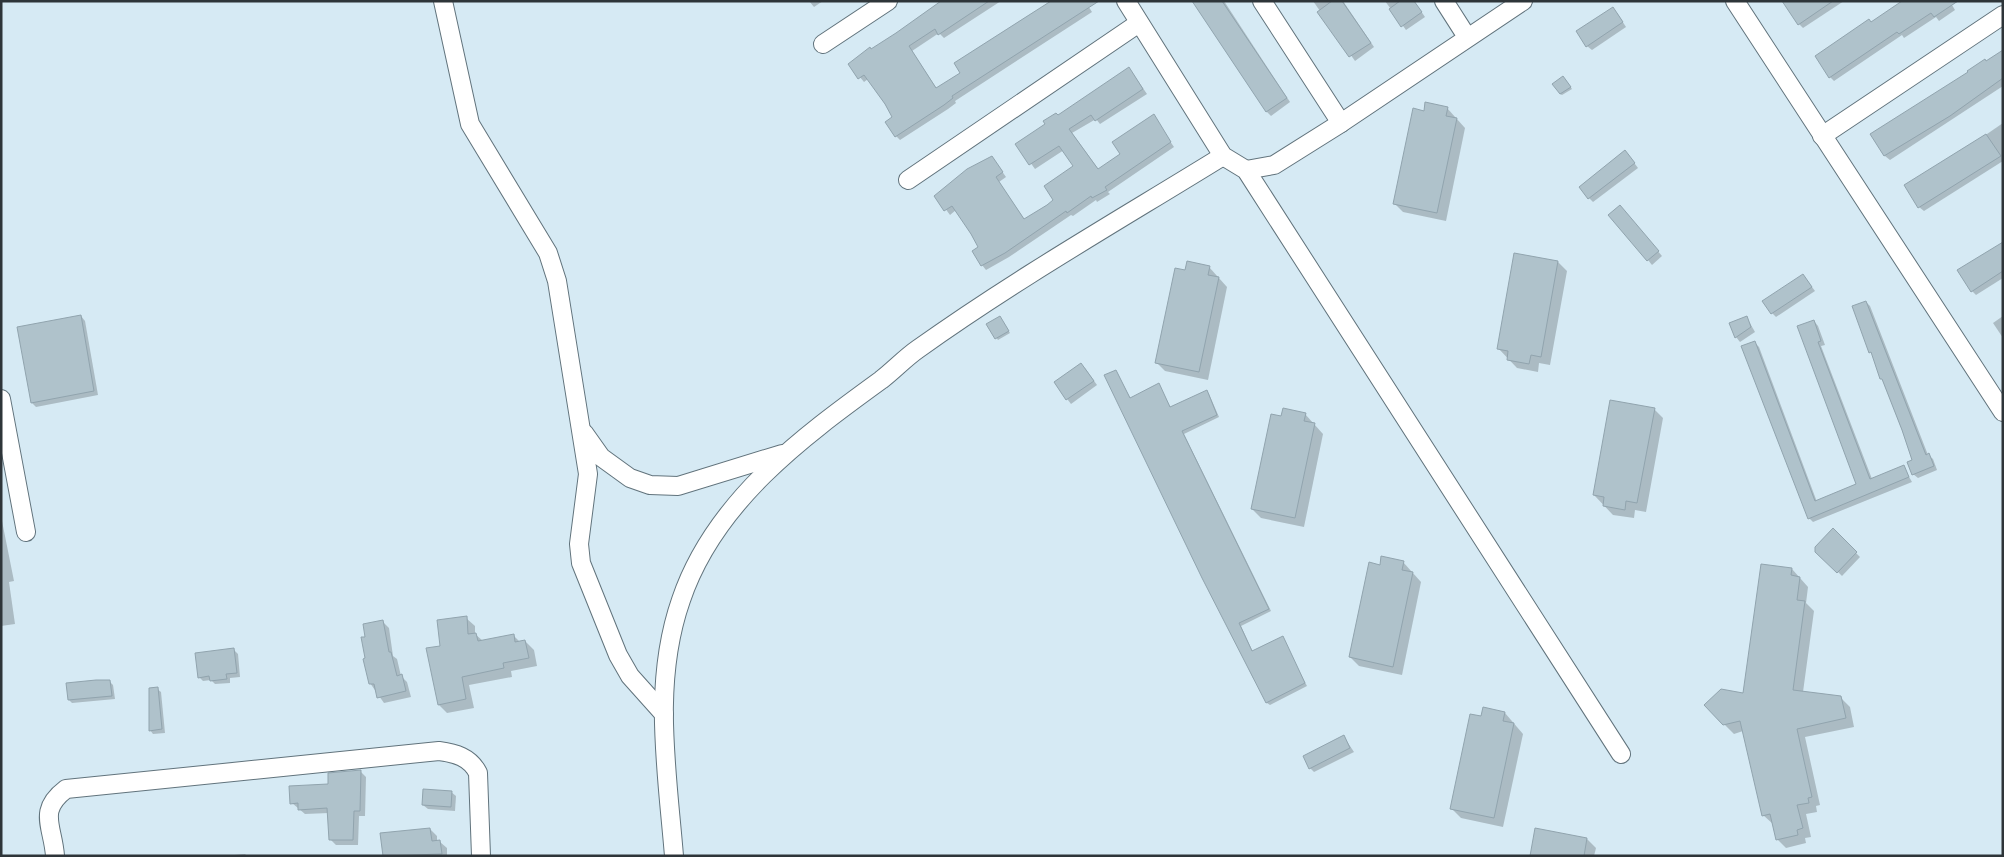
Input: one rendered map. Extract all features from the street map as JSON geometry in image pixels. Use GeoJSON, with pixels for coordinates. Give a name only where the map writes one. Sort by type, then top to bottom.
{"type":"FeatureCollection","features":[{"type":"Feature","properties":{"kind":"street"},"geometry":{"type":"LineString","coordinates":[[443,1],[470,124],[542,241],[552,265],[562,304],[588,480],[579,544],[581,563],[618,655],[630,676],[664,714]]}},
{"type":"Feature","properties":{"kind":"street"},"geometry":{"type":"LineString","coordinates":[[823,44],[888,1]]}},
{"type":"Feature","properties":{"kind":"street"},"geometry":{"type":"LineString","coordinates":[[1126,1],[1223,156],[1246,170],[1621,754]]}},
{"type":"Feature","properties":{"kind":"street"},"geometry":{"type":"LineString","coordinates":[[1262,1],[1341,123]]}},
{"type":"Feature","properties":{"kind":"street"},"geometry":{"type":"LineString","coordinates":[[1444,1],[1467,38]]}},
{"type":"Feature","properties":{"kind":"street"},"geometry":{"type":"LineString","coordinates":[[1246,170],[1274,165],[1341,123],[1523,1]]}},
{"type":"Feature","properties":{"kind":"street"},"geometry":{"type":"LineString","coordinates":[[1734,1],[2002,411]]}},
{"type":"Feature","properties":{"kind":"street"},"geometry":{"type":"LineString","coordinates":[[1822,136],[2003,15]]}},
{"type":"Feature","properties":{"kind":"street"},"geometry":{"type":"LineString","coordinates":[[908,180],[1140,24]]}},
{"type":"Feature","properties":{"kind":"street"},"geometry":{"type":"LineString","coordinates":[[674,856],[664,714],[667,655],[680,601],[688,582],[710,541],[725,520],[748,491],[787,453],[915,351],[968,315],[1223,156]]}},
{"type":"Feature","properties":{"kind":"street"},"geometry":{"type":"LineString","coordinates":[[1,399],[26,532]]}},
{"type":"Feature","properties":{"kind":"street"},"geometry":{"type":"LineString","coordinates":[[580,428],[601,456],[630,478],[650,485],[678,486],[787,453]]}},
{"type":"Feature","properties":{"kind":"street"},"geometry":{"type":"LineString","coordinates":[[55,856],[53,834],[48,823],[47,812],[51,802],[66,788],[438,751],[456,753],[475,766],[478,773],[481,856]]}},
{"type":"Feature","properties":{"kind":"building"},"geometry":{"type":"Polygon","coordinates":[[[941,1],[989,1],[938,35],[935,29],[909,46],[936,88],[960,73],[954,63],[1051,1],[1099,1],[952,96],[953,98],[944,105],[895,137],[885,122],[892,117],[885,104],[864,75],[858,79],[848,64],[870,47],[871,49],[896,33],[941,1]]]}},
{"type":"Feature","properties":{"kind":"building"},"geometry":{"type":"Polygon","coordinates":[[[1192,1],[1222,1],[1287,98],[1266,112],[1192,1]]]}},
{"type":"Feature","properties":{"kind":"building"},"geometry":{"type":"Polygon","coordinates":[[[1332,1],[1342,1],[1371,43],[1349,57],[1317,12],[1332,1]]]}},
{"type":"Feature","properties":{"kind":"building"},"geometry":{"type":"Polygon","coordinates":[[[1400,1],[1414,1],[1422,12],[1401,27],[1389,9],[1400,1]]]}},
{"type":"Feature","properties":{"kind":"building"},"geometry":{"type":"Polygon","coordinates":[[[1782,1],[1833,1],[1798,25],[1782,1]]]}},
{"type":"Feature","properties":{"kind":"building"},"geometry":{"type":"Polygon","coordinates":[[[1902,1],[1958,1],[1934,17],[1931,13],[1899,34],[1897,32],[1829,78],[1815,56],[1869,19],[1871,22],[1902,1]]]}},
{"type":"Feature","properties":{"kind":"building"},"geometry":{"type":"Polygon","coordinates":[[[1613,7],[1623,22],[1586,47],[1576,31],[1613,7]]]}},
{"type":"Feature","properties":{"kind":"building"},"geometry":{"type":"Polygon","coordinates":[[[2003,50],[2003,78],[1950,116],[1884,156],[1870,134],[1968,72],[1985,59],[1986,61],[2003,50]]]}},
{"type":"Feature","properties":{"kind":"building"},"geometry":{"type":"Polygon","coordinates":[[[1129,67],[1143,89],[1095,121],[1091,115],[1069,129],[1098,169],[1120,154],[1112,142],[1154,114],[1171,142],[1105,187],[1107,190],[1092,198],[1091,196],[1067,213],[1066,211],[1005,253],[981,266],[972,251],[978,247],[971,234],[952,206],[944,211],[934,196],[967,169],[992,156],[1003,172],[996,177],[1024,219],[1047,205],[1053,200],[1044,186],[1073,166],[1059,146],[1029,165],[1015,144],[1045,124],[1043,121],[1056,113],[1058,115],[1129,67]]]}},
{"type":"Feature","properties":{"kind":"building"},"geometry":{"type":"Polygon","coordinates":[[[1563,76],[1571,87],[1560,94],[1552,84],[1563,76]]]}},
{"type":"Feature","properties":{"kind":"building"},"geometry":{"type":"Polygon","coordinates":[[[1425,102],[1448,107],[1446,116],[1457,118],[1437,213],[1393,204],[1413,108],[1424,111],[1425,102]]]}},
{"type":"Feature","properties":{"kind":"building"},"geometry":{"type":"Polygon","coordinates":[[[1986,134],[2001,156],[1918,208],[1904,185],[1986,134]]]}},
{"type":"Feature","properties":{"kind":"building"},"geometry":{"type":"Polygon","coordinates":[[[1625,150],[1635,163],[1588,199],[1579,187],[1625,150]]]}},
{"type":"Feature","properties":{"kind":"building"},"geometry":{"type":"Polygon","coordinates":[[[1620,205],[1659,251],[1647,261],[1608,215],[1620,205]]]}},
{"type":"Feature","properties":{"kind":"building"},"geometry":{"type":"Polygon","coordinates":[[[2003,242],[2003,271],[1971,292],[1957,270],[2003,242]]]}},
{"type":"Feature","properties":{"kind":"building"},"geometry":{"type":"Polygon","coordinates":[[[1514,253],[1558,261],[1541,357],[1531,355],[1529,364],[1507,360],[1508,351],[1497,349],[1514,253]]]}},
{"type":"Feature","properties":{"kind":"building"},"geometry":{"type":"Polygon","coordinates":[[[1187,261],[1210,266],[1208,275],[1219,277],[1199,372],[1155,363],[1175,268],[1185,270],[1187,261]]]}},
{"type":"Feature","properties":{"kind":"building"},"geometry":{"type":"Polygon","coordinates":[[[1803,274],[1812,287],[1771,314],[1762,301],[1803,274]]]}},
{"type":"Feature","properties":{"kind":"building"},"geometry":{"type":"Polygon","coordinates":[[[1866,301],[1926,455],[1929,453],[1934,466],[1912,475],[1907,462],[1912,460],[1902,430],[1882,379],[1880,379],[1871,352],[1869,353],[1852,306],[1866,301]]]}},
{"type":"Feature","properties":{"kind":"building"},"geometry":{"type":"Polygon","coordinates":[[[81,315],[94,391],[31,403],[17,327],[81,315]]]}},
{"type":"Feature","properties":{"kind":"building"},"geometry":{"type":"Polygon","coordinates":[[[1000,316],[1009,331],[995,339],[986,324],[1000,316]]]}},
{"type":"Feature","properties":{"kind":"building"},"geometry":{"type":"Polygon","coordinates":[[[1747,316],[1751,327],[1735,338],[1729,323],[1747,316]]]}},
{"type":"Feature","properties":{"kind":"building"},"geometry":{"type":"Polygon","coordinates":[[[1814,320],[1821,341],[1818,342],[1870,479],[1904,465],[1909,477],[1808,519],[1741,346],[1755,341],[1815,501],[1856,484],[1797,326],[1814,320]]]}},
{"type":"Feature","properties":{"kind":"building"},"geometry":{"type":"Polygon","coordinates":[[[1081,363],[1094,381],[1066,400],[1054,382],[1081,363]]]}},
{"type":"Feature","properties":{"kind":"building"},"geometry":{"type":"Polygon","coordinates":[[[1116,370],[1130,398],[1159,383],[1170,407],[1207,390],[1217,415],[1182,431],[1269,609],[1239,623],[1252,651],[1283,636],[1305,683],[1266,703],[1202,578],[1104,375],[1116,370]]]}},
{"type":"Feature","properties":{"kind":"building"},"geometry":{"type":"Polygon","coordinates":[[[1610,400],[1655,408],[1637,503],[1626,501],[1625,510],[1603,506],[1604,497],[1593,495],[1610,400]]]}},
{"type":"Feature","properties":{"kind":"building"},"geometry":{"type":"Polygon","coordinates":[[[1283,408],[1306,413],[1304,421],[1315,423],[1295,518],[1251,509],[1271,414],[1281,416],[1283,408]]]}},
{"type":"Feature","properties":{"kind":"building"},"geometry":{"type":"Polygon","coordinates":[[[1833,528],[1857,552],[1837,573],[1815,552],[1815,547],[1833,528]]]}},
{"type":"Feature","properties":{"kind":"building"},"geometry":{"type":"Polygon","coordinates":[[[1381,556],[1404,561],[1402,570],[1413,572],[1393,667],[1349,657],[1369,562],[1380,565],[1381,556]]]}},
{"type":"Feature","properties":{"kind":"building"},"geometry":{"type":"Polygon","coordinates":[[[1761,564],[1792,568],[1791,575],[1800,577],[1797,600],[1805,601],[1793,690],[1841,696],[1846,718],[1797,729],[1812,797],[1808,798],[1809,803],[1797,805],[1803,828],[1797,830],[1798,835],[1776,840],[1770,814],[1762,816],[1740,721],[1723,725],[1704,705],[1721,689],[1743,693],[1761,564]]]}},
{"type":"Feature","properties":{"kind":"building"},"geometry":{"type":"Polygon","coordinates":[[[467,616],[468,634],[476,633],[478,641],[514,634],[515,642],[525,640],[529,658],[503,663],[504,668],[462,677],[466,699],[438,705],[426,648],[440,646],[437,620],[467,616]]]}},
{"type":"Feature","properties":{"kind":"building"},"geometry":{"type":"Polygon","coordinates":[[[383,620],[389,652],[391,652],[397,676],[402,674],[406,691],[377,698],[374,684],[369,684],[363,659],[365,658],[361,637],[365,637],[363,624],[383,620]]]}},
{"type":"Feature","properties":{"kind":"building"},"geometry":{"type":"Polygon","coordinates":[[[234,648],[237,673],[226,674],[227,679],[210,681],[209,676],[198,678],[195,653],[234,648]]]}},
{"type":"Feature","properties":{"kind":"building"},"geometry":{"type":"Polygon","coordinates":[[[110,680],[112,696],[68,700],[66,683],[110,680]]]}},
{"type":"Feature","properties":{"kind":"building"},"geometry":{"type":"Polygon","coordinates":[[[158,687],[162,729],[149,731],[149,688],[158,687]]]}},
{"type":"Feature","properties":{"kind":"building"},"geometry":{"type":"Polygon","coordinates":[[[1483,707],[1505,712],[1503,721],[1514,723],[1494,818],[1450,809],[1470,714],[1481,716],[1483,707]]]}},
{"type":"Feature","properties":{"kind":"building"},"geometry":{"type":"Polygon","coordinates":[[[1344,735],[1350,748],[1309,769],[1303,756],[1344,735]]]}},
{"type":"Feature","properties":{"kind":"building"},"geometry":{"type":"Polygon","coordinates":[[[361,770],[360,811],[354,811],[353,840],[329,840],[327,808],[298,810],[298,803],[290,804],[289,786],[328,784],[328,773],[361,770]]]}},
{"type":"Feature","properties":{"kind":"building"},"geometry":{"type":"Polygon","coordinates":[[[423,789],[452,791],[451,807],[422,805],[423,789]]]}},
{"type":"Feature","properties":{"kind":"building"},"geometry":{"type":"Polygon","coordinates":[[[430,828],[432,841],[440,840],[442,854],[383,856],[380,833],[430,828]]]}},
{"type":"Feature","properties":{"kind":"building"},"geometry":{"type":"Polygon","coordinates":[[[1535,828],[1587,838],[1584,856],[1530,856],[1535,828]]]}}]}
